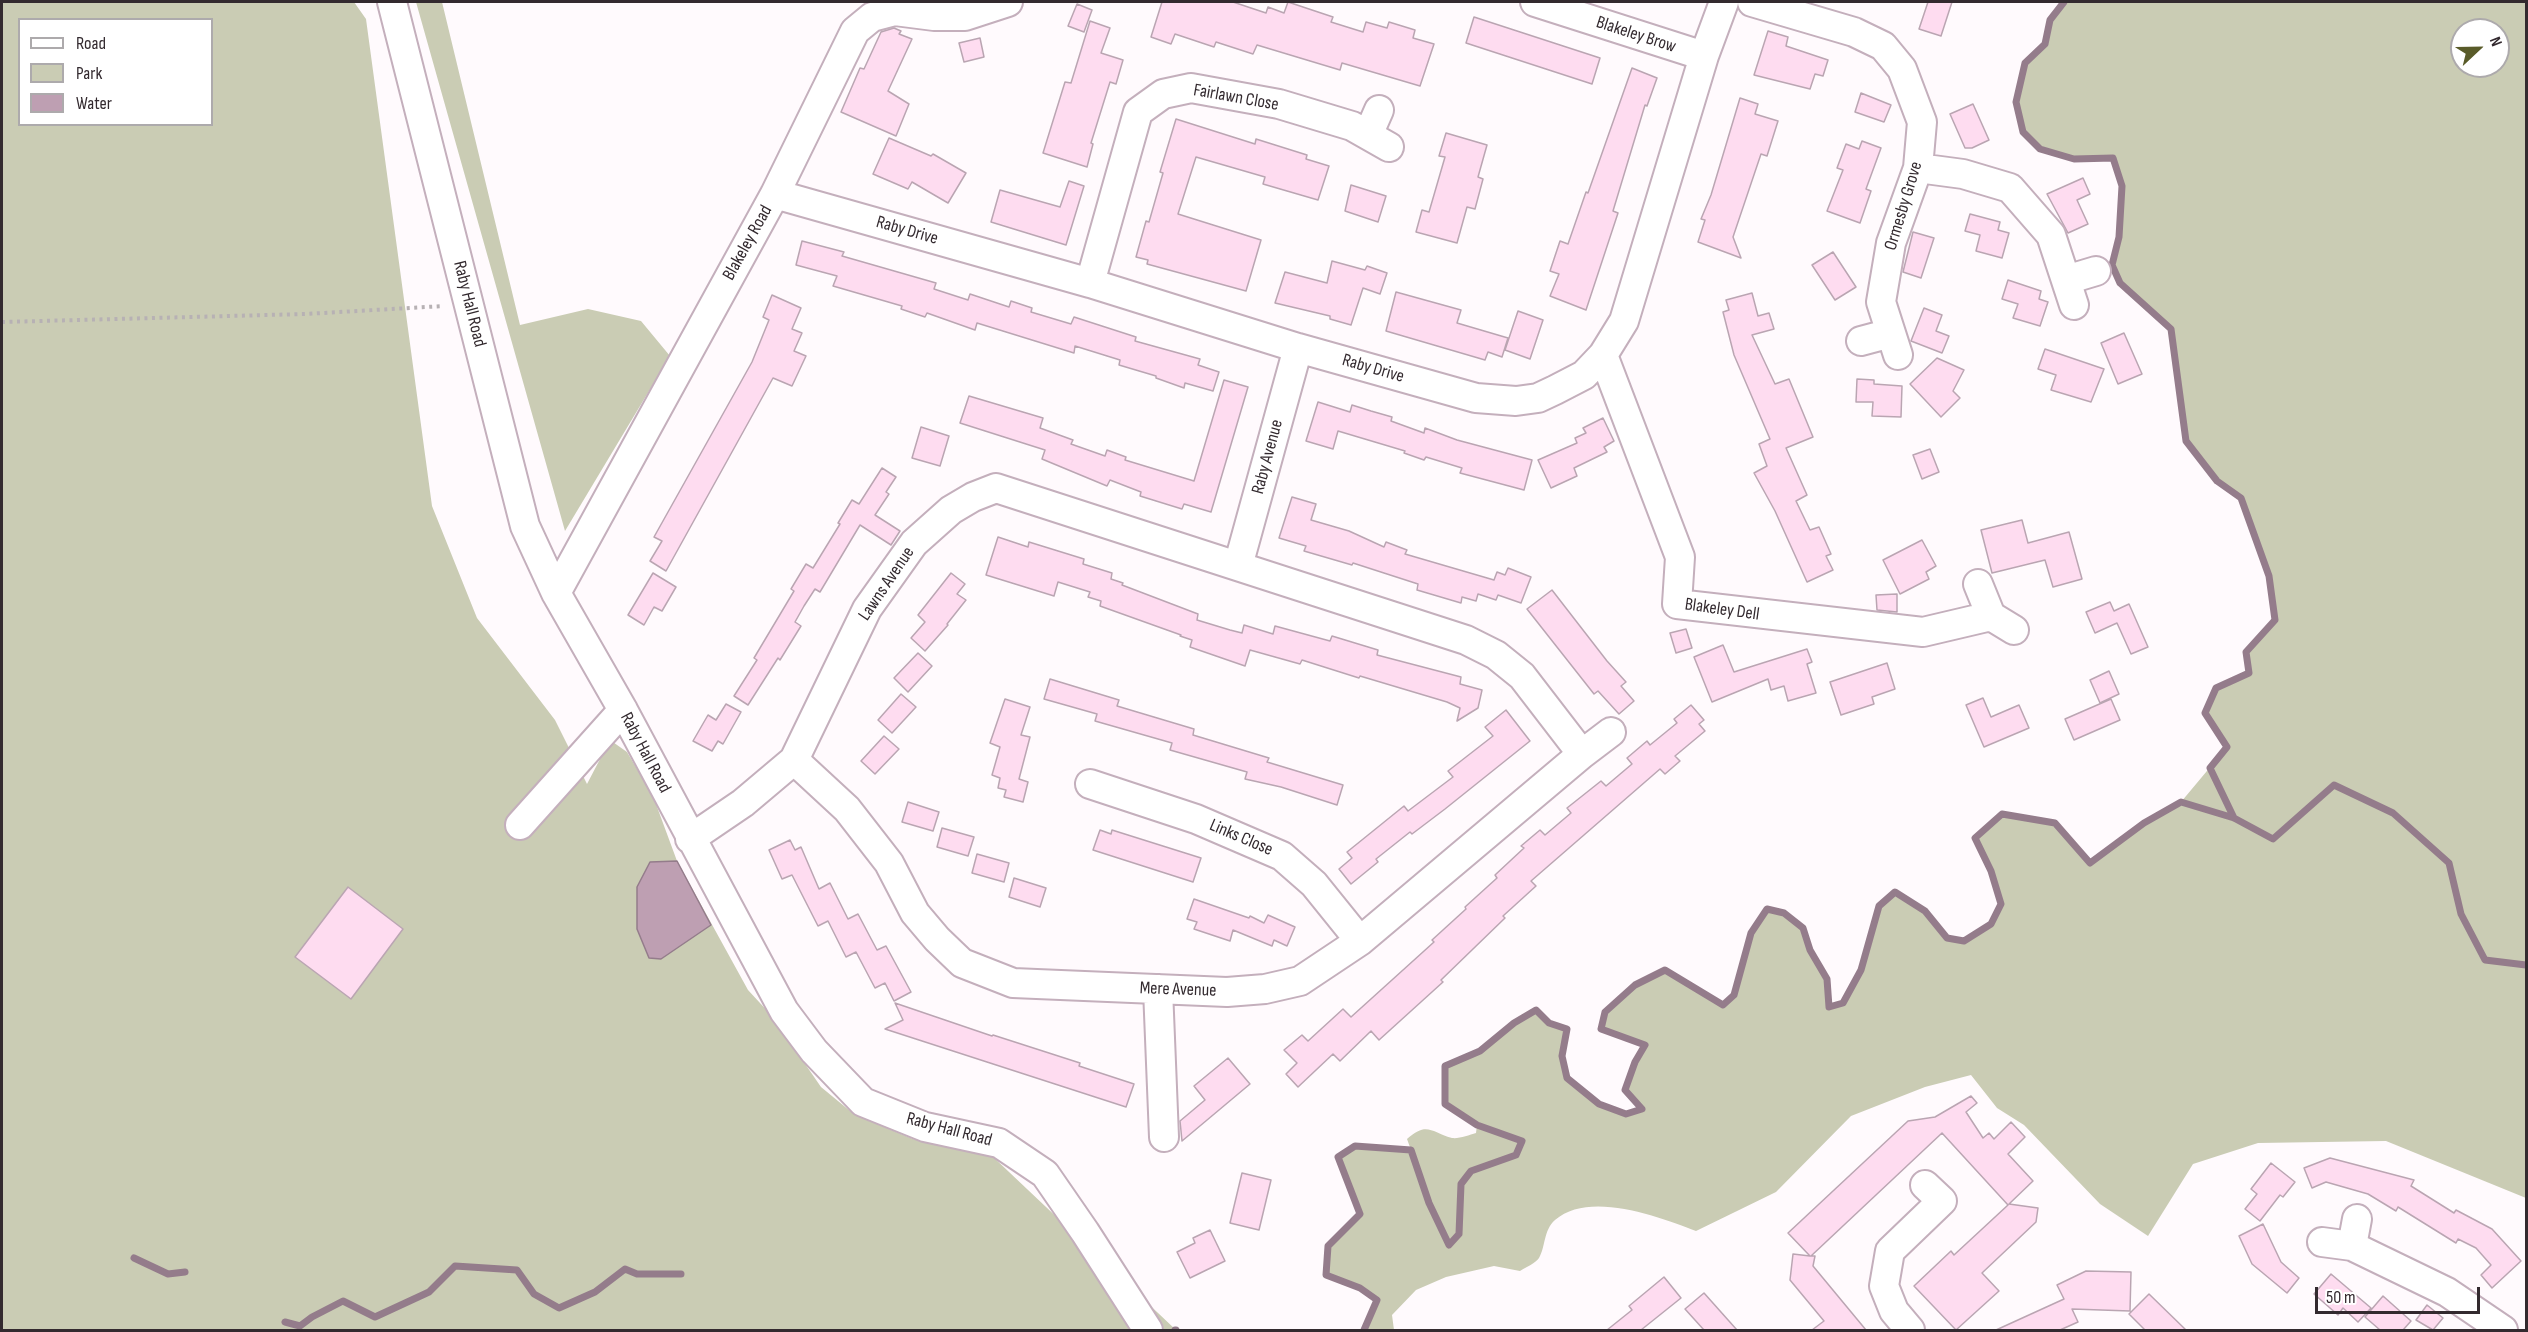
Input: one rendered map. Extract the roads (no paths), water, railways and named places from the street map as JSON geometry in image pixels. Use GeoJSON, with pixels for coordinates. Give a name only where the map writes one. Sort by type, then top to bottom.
{"type":"FeatureCollection","features":[{"type":"Feature","properties":{"kind":"street","name":"Raby Hall Road"},"geometry":{"type":"LineString","coordinates":[[392,2],[525,526],[556,593],[623,710],[783,1011],[814,1051],[863,1102],[925,1127],[999,1143],[1045,1174],[1148,1330]]}},
{"type":"Feature","properties":{"kind":"street","name":"Blakeley Road"},"geometry":{"type":"LineString","coordinates":[[556,593],[775,194],[855,31],[872,17],[895,11],[934,16],[965,16],[1008,2]]}},
{"type":"Feature","properties":{"kind":"street","name":"Blakeley Brow"},"geometry":{"type":"LineString","coordinates":[[1535,2],[1704,56]]}},
{"type":"Feature","properties":{"kind":"street","name":"Raby Drive"},"geometry":{"type":"LineString","coordinates":[[775,194],[1090,283],[1298,348],[1476,398],[1516,401],[1538,398],[1584,375],[1603,355],[1624,321],[1704,56],[1724,2]]}},
{"type":"Feature","properties":{"kind":"street","name":"Ormesby Grove"},"geometry":{"type":"LineString","coordinates":[[1752,2],[1854,32],[1883,46],[1902,69],[1922,122],[1918,168],[1890,243],[1881,302],[1894,344],[1861,341]]}},
{"type":"Feature","properties":{"kind":"street","name":"Fairlawn Close"},"geometry":{"type":"LineString","coordinates":[[1090,283],[1138,112],[1163,94],[1191,88],[1279,104],[1352,126],[1379,131]]}},
{"type":"Feature","properties":{"kind":"street"},"geometry":{"type":"LineString","coordinates":[[1918,168],[1963,174],[2010,188],[2051,236],[2070,292],[2096,271]]}},
{"type":"Feature","properties":{"kind":"street","name":"Raby Avenue"},"geometry":{"type":"LineString","coordinates":[[1238,566],[1298,348]]}},
{"type":"Feature","properties":{"kind":"street","name":"Blakeley Dell"},"geometry":{"type":"LineString","coordinates":[[1603,355],[1680,557],[1677,604],[1923,632],[2003,623],[1978,584]]}},
{"type":"Feature","properties":{"kind":"street","name":"Lawns Avenue"},"geometry":{"type":"LineString","coordinates":[[690,839],[743,803],[794,760],[867,609],[914,543],[951,510],[973,497],[996,488],[1238,566]]}},
{"type":"Feature","properties":{"kind":"street"},"geometry":{"type":"LineString","coordinates":[[1238,566],[1466,640],[1496,655],[1522,676],[1582,754]]}},
{"type":"Feature","properties":{"kind":"street"},"geometry":{"type":"LineString","coordinates":[[520,825],[623,710]]}},
{"type":"Feature","properties":{"kind":"street","name":"Mere Avenue"},"geometry":{"type":"LineString","coordinates":[[794,760],[847,809],[890,863],[915,913],[962,963],[1013,983],[1227,992],[1265,989],[1300,981],[1360,941],[1611,732]]}},
{"type":"Feature","properties":{"kind":"street","name":"Links Close"},"geometry":{"type":"LineString","coordinates":[[1090,784],[1196,819],[1282,856],[1314,884],[1360,941]]}},
{"type":"Feature","properties":{"kind":"street"},"geometry":{"type":"LineString","coordinates":[[1158,989],[1164,1137]]}},
{"type":"Feature","properties":{"kind":"street"},"geometry":{"type":"LineString","coordinates":[[1910,1330],[1894,1311],[1884,1286],[1890,1251],[1941,1199]]}},
{"type":"Feature","properties":{"kind":"street"},"geometry":{"type":"LineString","coordinates":[[2322,1242],[2355,1233],[2503,1330]]}},
{"type":"Feature","properties":{"kind":"water"},"geometry":{"type":"Polygon","coordinates":[[[677,861],[711,925],[661,959],[649,958],[637,929],[637,887],[650,862],[677,861]]]}},
{"type":"Feature","properties":{"kind":"waterway"},"geometry":{"type":"LineString","coordinates":[[2064,2],[2050,20],[2045,44],[2025,63],[2016,102],[2023,132],[2040,149],[2074,159],[2113,158],[2122,186],[2119,237],[2112,265],[2120,283],[2171,329],[2186,441],[2217,481],[2241,498],[2269,576],[2275,620],[2246,652],[2249,673],[2216,688],[2205,713],[2227,747],[2210,768],[2234,818]]}},
{"type":"Feature","properties":{"kind":"waterway"},"geometry":{"type":"LineString","coordinates":[[1364,1330],[1377,1300],[1360,1288],[1326,1275],[1328,1246],[1360,1214],[1338,1157],[1355,1146],[1411,1150],[1429,1203],[1449,1245],[1459,1234],[1461,1184],[1471,1171],[1516,1155],[1522,1141],[1477,1125],[1445,1104],[1445,1066],[1480,1051],[1514,1023],[1536,1010],[1549,1023],[1567,1029],[1562,1056],[1567,1078],[1599,1104],[1626,1114],[1642,1109],[1625,1090],[1635,1062],[1645,1045],[1601,1029],[1605,1012],[1635,985],[1665,970],[1723,1005],[1734,995],[1751,933],[1767,909],[1784,913],[1803,928],[1810,950],[1827,979],[1829,1007],[1843,1003],[1861,970],[1879,906],[1895,892],[1925,911],[1947,938],[1964,941],[1991,924],[2001,904],[1991,871],[1975,838],[2002,814],[2055,823],[2090,863],[2144,823],[2181,802],[2234,818],[2273,839],[2334,785],[2393,813],[2449,863],[2461,914],[2485,960],[2526,965]]}},
{"type":"Feature","properties":{"kind":"waterway"},"geometry":{"type":"LineString","coordinates":[[134,1258],[168,1274],[185,1272]]}},
{"type":"Feature","properties":{"kind":"waterway"},"geometry":{"type":"LineString","coordinates":[[285,1322],[300,1326],[343,1301],[375,1317],[429,1292],[455,1266],[517,1270],[534,1294],[559,1308],[595,1292],[625,1269],[637,1274],[681,1274]]}}]}
